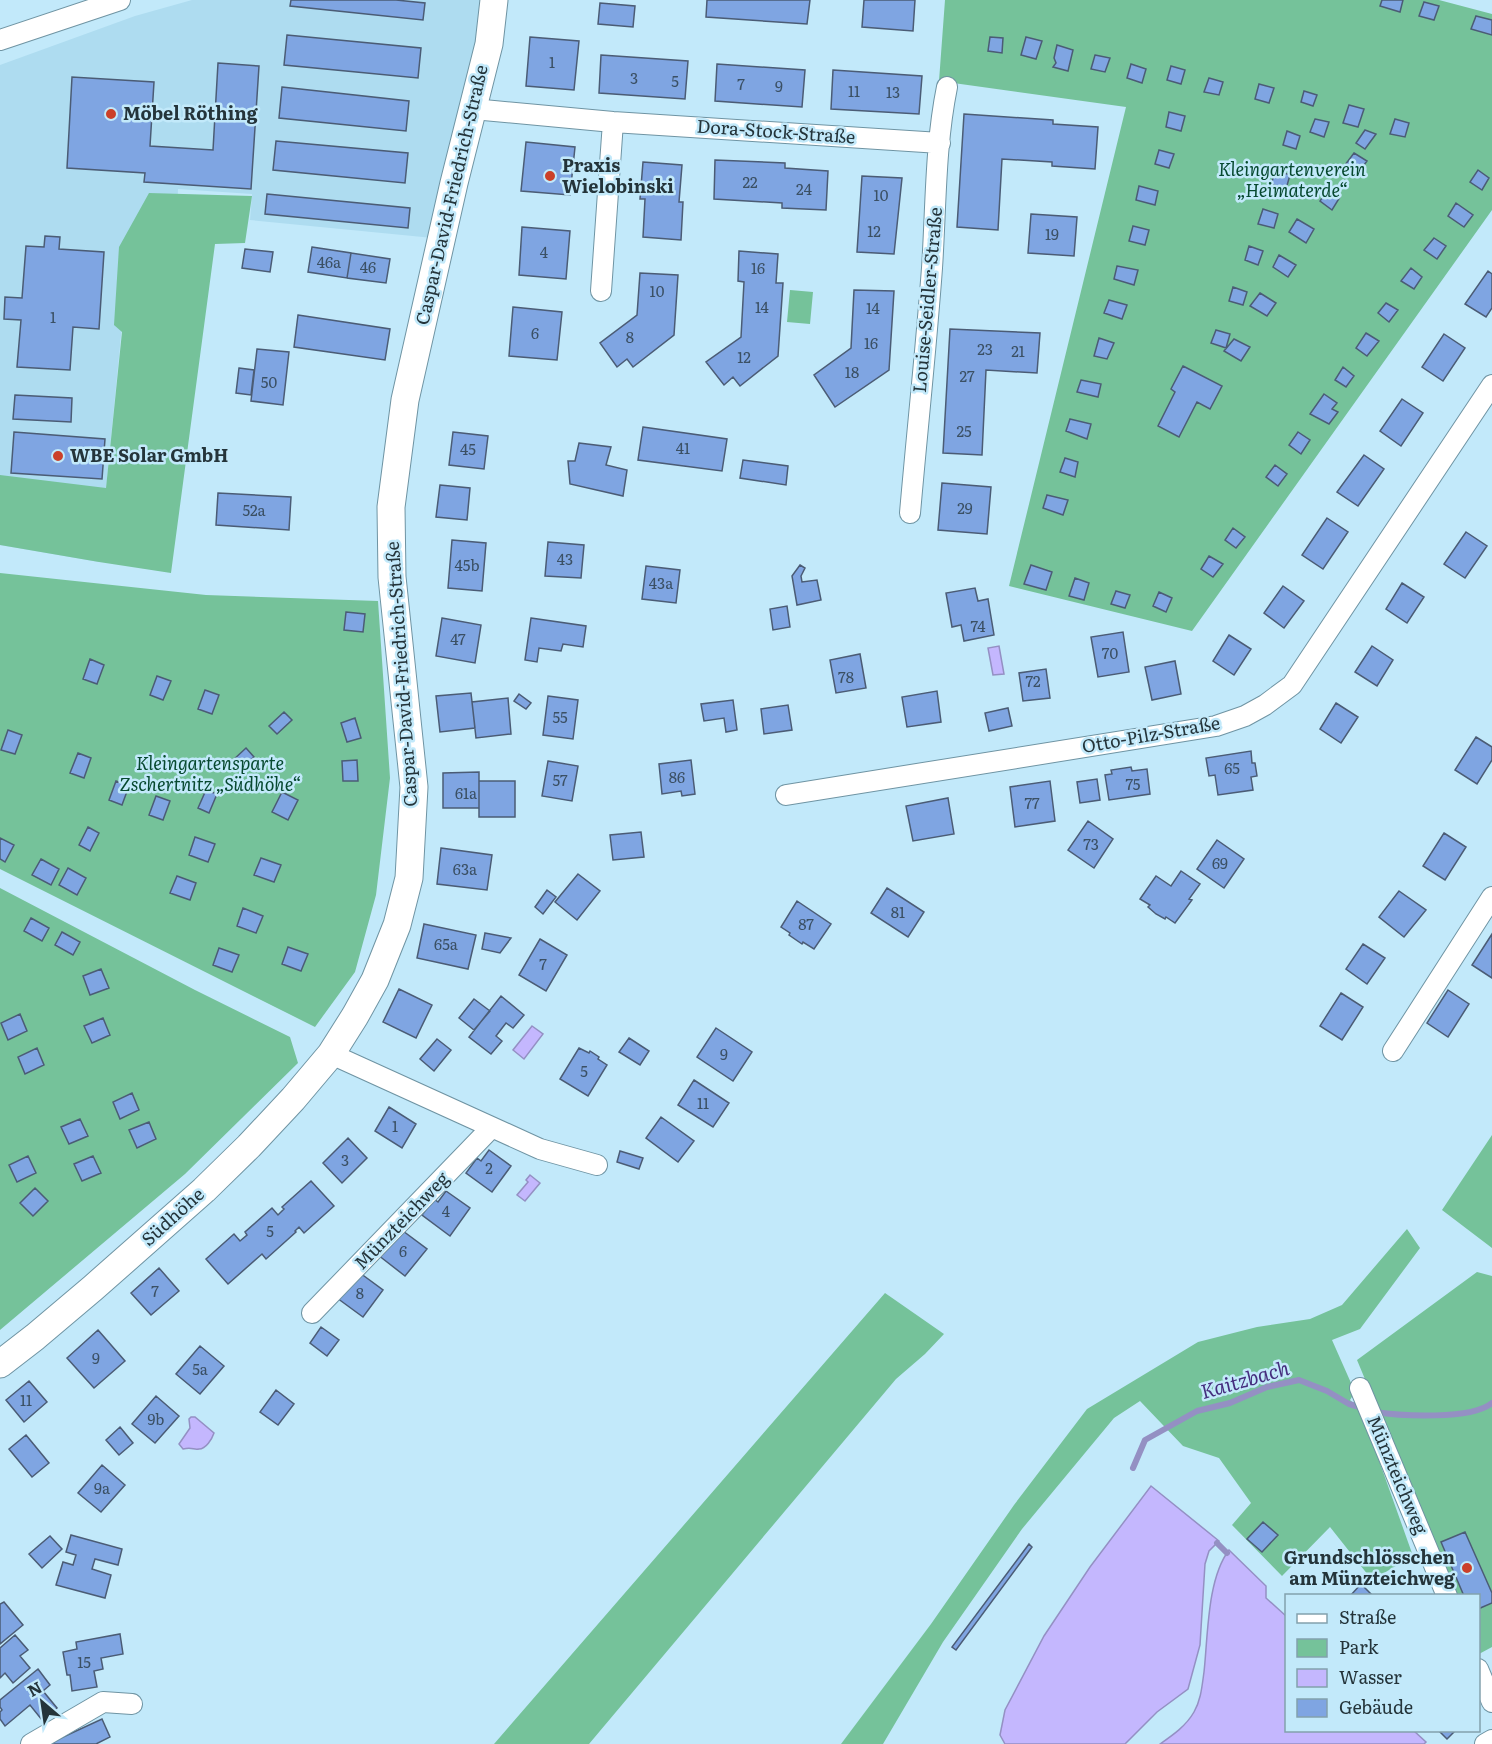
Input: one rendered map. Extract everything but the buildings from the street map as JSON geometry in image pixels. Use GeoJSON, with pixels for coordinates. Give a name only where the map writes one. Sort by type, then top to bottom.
{"type":"FeatureCollection","features":[{"type":"Feature","properties":{"kind":"street"},"geometry":{"type":"LineString","coordinates":[[0,40],[120,0]]}},
{"type":"Feature","properties":{"kind":"street","name":"Caspar-David-Friedrich-Straße"},"geometry":{"type":"LineString","coordinates":[[331,1054],[375,980],[397,925],[409,878],[414,787],[392,577],[391,507],[405,400],[454,183],[489,44],[494,0]]}},
{"type":"Feature","properties":{"kind":"street","name":"Louise-Seidler-Straße"},"geometry":{"type":"LineString","coordinates":[[909,513],[931,278],[943,106],[947,87]]}},
{"type":"Feature","properties":{"kind":"street","name":"Dora-Stock-Straße"},"geometry":{"type":"LineString","coordinates":[[473,109],[613,122],[940,143]]}},
{"type":"Feature","properties":{"kind":"street"},"geometry":{"type":"LineString","coordinates":[[601,291],[613,122]]}},
{"type":"Feature","properties":{"kind":"street","name":"Otto-Pilz-Straße"},"geometry":{"type":"LineString","coordinates":[[786,795],[1216,726],[1245,716],[1265,705],[1292,686],[1492,385]]}},
{"type":"Feature","properties":{"kind":"street"},"geometry":{"type":"LineString","coordinates":[[1393,1051],[1492,897]]}},
{"type":"Feature","properties":{"kind":"street"},"geometry":{"type":"LineString","coordinates":[[331,1054],[540,1149],[597,1165]]}},
{"type":"Feature","properties":{"kind":"street","name":"Südhöhe"},"geometry":{"type":"LineString","coordinates":[[0,1364],[93,1288],[204,1190],[293,1099],[331,1054]]}},
{"type":"Feature","properties":{"kind":"street","name":"Münzteichweg"},"geometry":{"type":"LineString","coordinates":[[312,1313],[491,1128]]}},
{"type":"Feature","properties":{"kind":"street","name":"Münzteichweg"},"geometry":{"type":"LineString","coordinates":[[1360,1388],[1447,1594]]}},
{"type":"Feature","properties":{"kind":"street"},"geometry":{"type":"LineString","coordinates":[[1480,1671],[1492,1701]]}},
{"type":"Feature","properties":{"kind":"street"},"geometry":{"type":"LineString","coordinates":[[31,1744],[103,1702],[132,1704]]}},
{"type":"Feature","properties":{"kind":"street"},"geometry":{"type":"LineString","coordinates":[[1485,1744],[1492,1740]]}},
{"type":"Feature","properties":{"kind":"shaded area"},"geometry":{"type":"Polygon","coordinates":[[[192,0],[481,0],[475,58],[433,238],[250,220],[252,194],[178,189],[173,317],[123,315],[99,562],[0,545],[0,65],[135,16],[192,0]]]}},
{"type":"Feature","properties":{"kind":"green space","name":"Kleingartenverein „Heimaterde“"},"geometry":{"type":"Polygon","coordinates":[[[945,0],[1439,0],[1492,14],[1492,210],[1192,631],[1009,586],[1126,107],[939,81],[945,0]]]}},
{"type":"Feature","properties":{"kind":"green space"},"geometry":{"type":"Polygon","coordinates":[[[149,193],[252,196],[245,243],[215,244],[171,573],[0,545],[0,475],[106,488],[122,332],[114,325],[119,247],[149,193]]]}},
{"type":"Feature","properties":{"kind":"green space"},"geometry":{"type":"Polygon","coordinates":[[[790,290],[813,292],[810,324],[787,322],[790,290]]]}},
{"type":"Feature","properties":{"kind":"green space","name":"Kleingartensparte Zschertnitz „Südhöhe“"},"geometry":{"type":"Polygon","coordinates":[[[0,573],[206,595],[378,601],[390,778],[376,895],[355,972],[315,1027],[0,869],[0,573]]]}},
{"type":"Feature","properties":{"kind":"green space"},"geometry":{"type":"Polygon","coordinates":[[[0,888],[290,1037],[298,1063],[185,1174],[0,1330],[0,888]]]}},
{"type":"Feature","properties":{"kind":"green space"},"geometry":{"type":"Polygon","coordinates":[[[1492,1135],[1492,1248],[1442,1210],[1492,1135]]]}},
{"type":"Feature","properties":{"kind":"green space"},"geometry":{"type":"Polygon","coordinates":[[[1407,1229],[1420,1248],[1360,1329],[1332,1340],[1355,1392],[1350,1400],[1361,1410],[1413,1556],[1372,1580],[1330,1527],[1282,1576],[1232,1525],[1251,1503],[1219,1458],[1183,1446],[1140,1401],[1114,1418],[1022,1529],[943,1642],[883,1744],[841,1744],[931,1624],[1014,1505],[1087,1409],[1198,1342],[1257,1327],[1310,1319],[1342,1305],[1407,1229]]]}},
{"type":"Feature","properties":{"kind":"green space"},"geometry":{"type":"Polygon","coordinates":[[[1477,1272],[1492,1276],[1492,1647],[1480,1653],[1480,1594],[1455,1594],[1357,1360],[1477,1272]]]}},
{"type":"Feature","properties":{"kind":"green space"},"geometry":{"type":"Polygon","coordinates":[[[885,1293],[944,1334],[896,1379],[589,1744],[494,1744],[885,1293]]]}},
{"type":"Feature","properties":{"kind":"water"},"geometry":{"type":"Polygon","coordinates":[[[999,646],[1004,674],[993,675],[988,648],[999,646]]]}},
{"type":"Feature","properties":{"kind":"water"},"geometry":{"type":"Polygon","coordinates":[[[532,1026],[543,1034],[524,1059],[513,1050],[532,1026]]]}},
{"type":"Feature","properties":{"kind":"water"},"geometry":{"type":"Polygon","coordinates":[[[530,1175],[540,1183],[525,1201],[517,1195],[528,1182],[526,1180],[530,1175]]]}},
{"type":"Feature","properties":{"kind":"water"},"geometry":{"type":"Polygon","coordinates":[[[195,1417],[214,1433],[202,1449],[183,1449],[179,1444],[190,1428],[189,1419],[195,1417]]]}},
{"type":"Feature","properties":{"kind":"water"},"geometry":{"type":"Polygon","coordinates":[[[1151,1486],[1219,1541],[1209,1551],[1205,1564],[1200,1645],[1188,1689],[1157,1712],[1125,1744],[1005,1744],[1000,1735],[1005,1710],[1044,1636],[1090,1567],[1151,1486]]]}},
{"type":"Feature","properties":{"kind":"water"},"geometry":{"type":"Polygon","coordinates":[[[1229,1550],[1266,1586],[1266,1598],[1285,1615],[1285,1732],[1415,1732],[1426,1742],[1424,1744],[1160,1744],[1187,1722],[1198,1703],[1204,1672],[1212,1592],[1222,1562],[1229,1550]]]}},
{"type":"Feature","properties":{"kind":"waterway","name":"Kaitzbach"},"geometry":{"type":"LineString","coordinates":[[1133,1468],[1145,1440],[1197,1411],[1230,1403],[1267,1387],[1299,1380],[1327,1391],[1349,1404],[1363,1408]]}},
{"type":"Feature","properties":{"kind":"waterway","name":"Kaitzbach"},"geometry":{"type":"LineString","coordinates":[[1375,1412],[1401,1415],[1453,1414],[1469,1412],[1492,1403]]}},
{"type":"Feature","properties":{"kind":"waterway"},"geometry":{"type":"LineString","coordinates":[[1217,1543],[1227,1553]]}},
{"type":"Feature","properties":{"kind":"place","name":"Möbel Röthing"},"geometry":{"type":"Point","coordinates":[111,114]}},
{"type":"Feature","properties":{"kind":"place","name":"Praxis Wielobinski"},"geometry":{"type":"Point","coordinates":[550,176]}},
{"type":"Feature","properties":{"kind":"place","name":"WBE Solar GmbH"},"geometry":{"type":"Point","coordinates":[58,456]}},
{"type":"Feature","properties":{"kind":"place","name":"Grundschlösschen am Münzteichweg"},"geometry":{"type":"Point","coordinates":[1467,1568]}}]}
